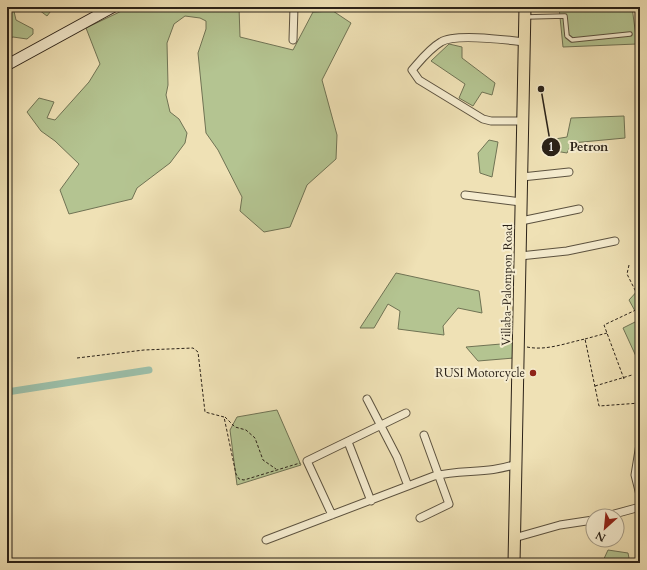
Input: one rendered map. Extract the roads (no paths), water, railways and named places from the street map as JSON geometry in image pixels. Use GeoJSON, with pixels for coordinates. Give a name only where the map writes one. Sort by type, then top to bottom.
{"type":"FeatureCollection","features":[{"type":"Feature","properties":{"kind":"main road"},"geometry":{"type":"LineString","coordinates":[[7,66],[113,7]]}},
{"type":"Feature","properties":{"kind":"main road","name":"Villaba-Palompon Road"},"geometry":{"type":"LineString","coordinates":[[514,563],[525,12]]}},
{"type":"Feature","properties":{"kind":"street"},"geometry":{"type":"LineString","coordinates":[[293,40],[294,7]]}},
{"type":"Feature","properties":{"kind":"street"},"geometry":{"type":"LineString","coordinates":[[523,121],[491,121],[483,119],[418,80],[412,70],[442,41],[452,39],[483,38],[525,42]]}},
{"type":"Feature","properties":{"kind":"street"},"geometry":{"type":"LineString","coordinates":[[522,177],[569,172]]}},
{"type":"Feature","properties":{"kind":"street"},"geometry":{"type":"LineString","coordinates":[[465,194],[521,202]]}},
{"type":"Feature","properties":{"kind":"street"},"geometry":{"type":"LineString","coordinates":[[521,221],[578,210]]}},
{"type":"Feature","properties":{"kind":"street"},"geometry":{"type":"LineString","coordinates":[[520,256],[567,251],[615,240]]}},
{"type":"Feature","properties":{"kind":"street"},"geometry":{"type":"LineString","coordinates":[[367,399],[382,425],[397,457],[408,486]]}},
{"type":"Feature","properties":{"kind":"street"},"geometry":{"type":"LineString","coordinates":[[332,516],[307,461],[406,414]]}},
{"type":"Feature","properties":{"kind":"street"},"geometry":{"type":"LineString","coordinates":[[420,518],[449,504],[424,435]]}},
{"type":"Feature","properties":{"kind":"street"},"geometry":{"type":"LineString","coordinates":[[348,442],[370,501]]}},
{"type":"Feature","properties":{"kind":"street"},"geometry":{"type":"LineString","coordinates":[[640,444],[635,475],[640,495]]}},
{"type":"Feature","properties":{"kind":"street"},"geometry":{"type":"LineString","coordinates":[[266,540],[439,475],[500,470],[516,464]]}},
{"type":"Feature","properties":{"kind":"street"},"geometry":{"type":"LineString","coordinates":[[625,512],[639,509]]}},
{"type":"Feature","properties":{"kind":"street"},"geometry":{"type":"LineString","coordinates":[[514,538],[560,525],[585,521]]}},
{"type":"Feature","properties":{"kind":"lane"},"geometry":{"type":"LineString","coordinates":[[525,12],[565,16],[567,36],[572,40],[630,34]]}},
{"type":"Feature","properties":{"kind":"waterway"},"geometry":{"type":"LineString","coordinates":[[7,392],[149,370]]}},
{"type":"Feature","properties":{"kind":"place","name":"Petron"},"geometry":{"type":"Point","coordinates":[541,89]}},
{"type":"Feature","properties":{"kind":"place","name":"RUSI Motorcycle"},"geometry":{"type":"Point","coordinates":[533,373]}}]}
